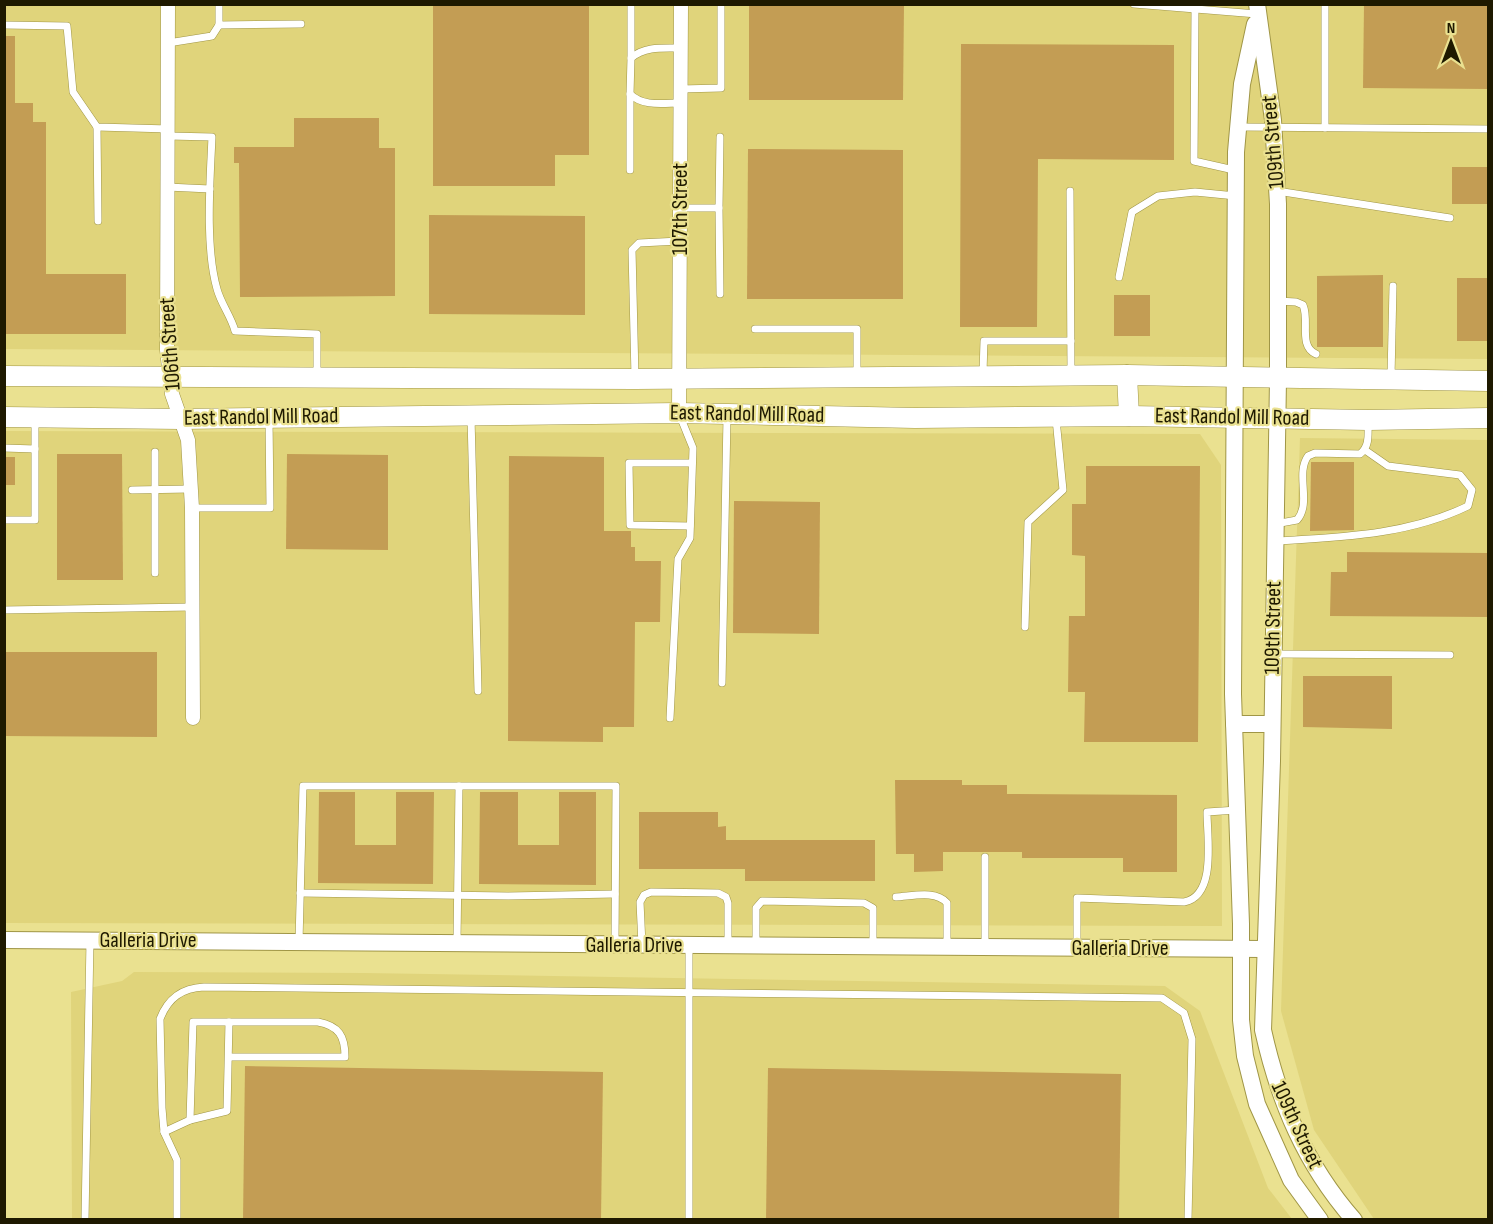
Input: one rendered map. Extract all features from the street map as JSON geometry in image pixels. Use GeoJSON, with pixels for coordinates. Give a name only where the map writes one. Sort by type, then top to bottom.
{"type":"FeatureCollection","features":[{"type":"Feature","properties":{"kind":"main road","name":"East Randol Mill Road"},"geometry":{"type":"LineString","coordinates":[[4,376],[635,380],[1127,375],[1488,381]]}},
{"type":"Feature","properties":{"kind":"main road"},"geometry":{"type":"LineString","coordinates":[[1127,375],[1129,416]]}},
{"type":"Feature","properties":{"kind":"main road","name":"East Randol Mill Road"},"geometry":{"type":"LineString","coordinates":[[4,417],[181,419],[679,413],[915,418],[1129,416],[1368,420],[1488,418]]}},
{"type":"Feature","properties":{"kind":"street","name":"106th Street"},"geometry":{"type":"LineString","coordinates":[[168,4],[167,350],[172,394],[188,440],[192,508],[193,718]]}},
{"type":"Feature","properties":{"kind":"street","name":"107th Street"},"geometry":{"type":"LineString","coordinates":[[679,413],[681,4]]}},
{"type":"Feature","properties":{"kind":"street","name":"109th Street"},"geometry":{"type":"LineString","coordinates":[[1257,9],[1242,84],[1236,171],[1234,724],[1238,810],[1241,1020],[1245,1056],[1257,1104],[1291,1180],[1320,1220]]}},
{"type":"Feature","properties":{"kind":"street","name":"109th Street"},"geometry":{"type":"LineString","coordinates":[[1257,9],[1274,128],[1278,301],[1272,724],[1263,1030],[1272,1072],[1303,1148],[1337,1201],[1354,1220]]}},
{"type":"Feature","properties":{"kind":"street"},"geometry":{"type":"LineString","coordinates":[[1234,724],[1272,724]]}},
{"type":"Feature","properties":{"kind":"street","name":"Galleria Drive"},"geometry":{"type":"LineString","coordinates":[[4,940],[1264,949]]}},
{"type":"Feature","properties":{"kind":"lane"},"geometry":{"type":"LineString","coordinates":[[168,44],[212,36],[219,25],[219,4]]}},
{"type":"Feature","properties":{"kind":"lane"},"geometry":{"type":"LineString","coordinates":[[630,170],[631,4]]}},
{"type":"Feature","properties":{"kind":"lane"},"geometry":{"type":"LineString","coordinates":[[681,88],[721,88],[721,4]]}},
{"type":"Feature","properties":{"kind":"lane"},"geometry":{"type":"LineString","coordinates":[[1134,4],[1195,9],[1257,9]]}},
{"type":"Feature","properties":{"kind":"lane"},"geometry":{"type":"LineString","coordinates":[[1325,4],[1325,128]]}},
{"type":"Feature","properties":{"kind":"lane"},"geometry":{"type":"LineString","coordinates":[[1195,9],[1194,161],[1236,171]]}},
{"type":"Feature","properties":{"kind":"lane"},"geometry":{"type":"LineString","coordinates":[[219,25],[301,24]]}},
{"type":"Feature","properties":{"kind":"lane"},"geometry":{"type":"LineString","coordinates":[[4,25],[68,26],[73,92],[97,128],[98,221]]}},
{"type":"Feature","properties":{"kind":"lane"},"geometry":{"type":"LineString","coordinates":[[631,58],[639,51],[648,49],[681,48]]}},
{"type":"Feature","properties":{"kind":"lane"},"geometry":{"type":"LineString","coordinates":[[630,94],[636,100],[645,103],[680,103]]}},
{"type":"Feature","properties":{"kind":"lane"},"geometry":{"type":"LineString","coordinates":[[1238,127],[1488,129]]}},
{"type":"Feature","properties":{"kind":"lane"},"geometry":{"type":"LineString","coordinates":[[97,128],[212,137],[210,189],[216,288],[235,331],[316,334],[318,378]]}},
{"type":"Feature","properties":{"kind":"lane"},"geometry":{"type":"LineString","coordinates":[[720,137],[720,294]]}},
{"type":"Feature","properties":{"kind":"lane"},"geometry":{"type":"LineString","coordinates":[[167,187],[210,189]]}},
{"type":"Feature","properties":{"kind":"lane"},"geometry":{"type":"LineString","coordinates":[[1070,190],[1071,375]]}},
{"type":"Feature","properties":{"kind":"lane"},"geometry":{"type":"LineString","coordinates":[[1277,191],[1450,218]]}},
{"type":"Feature","properties":{"kind":"lane"},"geometry":{"type":"LineString","coordinates":[[1119,278],[1132,212],[1158,196],[1195,192],[1236,196]]}},
{"type":"Feature","properties":{"kind":"lane"},"geometry":{"type":"LineString","coordinates":[[680,208],[719,208]]}},
{"type":"Feature","properties":{"kind":"lane"},"geometry":{"type":"LineString","coordinates":[[635,380],[632,250],[639,243],[680,241]]}},
{"type":"Feature","properties":{"kind":"lane"},"geometry":{"type":"LineString","coordinates":[[1391,380],[1393,286]]}},
{"type":"Feature","properties":{"kind":"lane"},"geometry":{"type":"LineString","coordinates":[[1278,301],[1296,302],[1303,305],[1306,313],[1306,346],[1308,351],[1316,354]]}},
{"type":"Feature","properties":{"kind":"lane"},"geometry":{"type":"LineString","coordinates":[[755,329],[857,329],[857,377]]}},
{"type":"Feature","properties":{"kind":"lane"},"geometry":{"type":"LineString","coordinates":[[983,376],[984,340],[1071,340]]}},
{"type":"Feature","properties":{"kind":"lane"},"geometry":{"type":"LineString","coordinates":[[670,717],[678,559],[690,538],[693,448],[679,413]]}},
{"type":"Feature","properties":{"kind":"lane"},"geometry":{"type":"LineString","coordinates":[[471,414],[478,691]]}},
{"type":"Feature","properties":{"kind":"lane"},"geometry":{"type":"LineString","coordinates":[[722,683],[727,415]]}},
{"type":"Feature","properties":{"kind":"lane"},"geometry":{"type":"LineString","coordinates":[[4,520],[35,520],[35,417]]}},
{"type":"Feature","properties":{"kind":"lane"},"geometry":{"type":"LineString","coordinates":[[192,508],[270,508],[269,417]]}},
{"type":"Feature","properties":{"kind":"lane"},"geometry":{"type":"LineString","coordinates":[[1024,627],[1028,522],[1063,490],[1056,417]]}},
{"type":"Feature","properties":{"kind":"lane"},"geometry":{"type":"LineString","coordinates":[[1275,524],[1298,520],[1303,514],[1304,465],[1308,456],[1315,453],[1360,454],[1365,450],[1369,438],[1368,420]]}},
{"type":"Feature","properties":{"kind":"lane"},"geometry":{"type":"LineString","coordinates":[[4,448],[35,449]]}},
{"type":"Feature","properties":{"kind":"lane"},"geometry":{"type":"LineString","coordinates":[[1275,541],[1366,535],[1443,518],[1468,507],[1472,490],[1460,475],[1388,466],[1365,450]]}},
{"type":"Feature","properties":{"kind":"lane"},"geometry":{"type":"LineString","coordinates":[[155,452],[155,573]]}},
{"type":"Feature","properties":{"kind":"lane"},"geometry":{"type":"LineString","coordinates":[[690,526],[630,525],[629,463],[692,463]]}},
{"type":"Feature","properties":{"kind":"lane"},"geometry":{"type":"LineString","coordinates":[[132,490],[190,489]]}},
{"type":"Feature","properties":{"kind":"lane"},"geometry":{"type":"LineString","coordinates":[[4,610],[192,607]]}},
{"type":"Feature","properties":{"kind":"lane"},"geometry":{"type":"LineString","coordinates":[[1273,654],[1450,655]]}},
{"type":"Feature","properties":{"kind":"lane"},"geometry":{"type":"LineString","coordinates":[[299,942],[303,786],[616,786],[615,945]]}},
{"type":"Feature","properties":{"kind":"lane"},"geometry":{"type":"LineString","coordinates":[[457,944],[459,786]]}},
{"type":"Feature","properties":{"kind":"lane"},"geometry":{"type":"LineString","coordinates":[[1077,948],[1077,898],[1184,902],[1193,900],[1204,886],[1207,812],[1238,810]]}},
{"type":"Feature","properties":{"kind":"lane"},"geometry":{"type":"LineString","coordinates":[[985,857],[985,947]]}},
{"type":"Feature","properties":{"kind":"lane"},"geometry":{"type":"LineString","coordinates":[[642,945],[640,902],[644,895],[651,892],[718,893],[726,897],[728,945]]}},
{"type":"Feature","properties":{"kind":"lane"},"geometry":{"type":"LineString","coordinates":[[300,893],[615,894]]}},
{"type":"Feature","properties":{"kind":"lane"},"geometry":{"type":"LineString","coordinates":[[896,897],[932,895],[942,897],[947,903],[947,947]]}},
{"type":"Feature","properties":{"kind":"lane"},"geometry":{"type":"LineString","coordinates":[[756,945],[756,909],[762,901],[864,903],[873,908],[873,946]]}},
{"type":"Feature","properties":{"kind":"lane"},"geometry":{"type":"LineString","coordinates":[[85,1220],[90,940]]}},
{"type":"Feature","properties":{"kind":"lane"},"geometry":{"type":"LineString","coordinates":[[688,1220],[689,945]]}},
{"type":"Feature","properties":{"kind":"lane"},"geometry":{"type":"LineString","coordinates":[[177,1220],[177,1161],[165,1132],[160,1019],[172,999],[192,988],[1162,998],[1184,1013],[1192,1039],[1188,1220]]}},
{"type":"Feature","properties":{"kind":"lane"},"geometry":{"type":"LineString","coordinates":[[190,1120],[193,1022],[329,1024],[342,1035],[345,1057],[229,1057]]}},
{"type":"Feature","properties":{"kind":"lane"},"geometry":{"type":"LineString","coordinates":[[165,1132],[190,1120],[228,1111],[229,1022]]}},
{"type":"Feature","properties":{"kind":"shaded area"},"geometry":{"type":"Polygon","coordinates":[[[5,5],[1488,5],[1488,359],[5,349],[5,5]]]}},
{"type":"Feature","properties":{"kind":"shaded area"},"geometry":{"type":"Polygon","coordinates":[[[5,431],[1200,434],[1221,465],[1222,926],[5,923],[5,431]]]}},
{"type":"Feature","properties":{"kind":"shaded area"},"geometry":{"type":"Polygon","coordinates":[[[1300,438],[1488,440],[1488,1219],[1374,1219],[1314,1130],[1281,1011],[1300,438]]]}},
{"type":"Feature","properties":{"kind":"shaded area"},"geometry":{"type":"Polygon","coordinates":[[[134,972],[364,973],[1165,986],[1200,1011],[1268,1188],[1292,1219],[72,1219],[71,992],[122,981],[134,972]]]}},
{"type":"Feature","properties":{"kind":"building"},"geometry":{"type":"Polygon","coordinates":[[[433,4],[589,4],[589,155],[555,155],[555,186],[433,186],[433,4]]]}},
{"type":"Feature","properties":{"kind":"building"},"geometry":{"type":"Polygon","coordinates":[[[749,4],[904,4],[903,100],[749,100],[749,4]]]}},
{"type":"Feature","properties":{"kind":"building"},"geometry":{"type":"Polygon","coordinates":[[[1364,4],[1488,4],[1488,89],[1363,88],[1364,4]]]}},
{"type":"Feature","properties":{"kind":"building"},"geometry":{"type":"Polygon","coordinates":[[[4,36],[15,36],[15,103],[33,103],[33,122],[46,122],[46,274],[126,274],[126,334],[4,334],[4,36]]]}},
{"type":"Feature","properties":{"kind":"building"},"geometry":{"type":"Polygon","coordinates":[[[961,44],[1174,45],[1174,160],[1038,159],[1037,327],[960,327],[961,44]]]}},
{"type":"Feature","properties":{"kind":"building"},"geometry":{"type":"Polygon","coordinates":[[[294,118],[379,118],[379,148],[395,148],[395,296],[240,297],[239,163],[234,163],[234,147],[294,147],[294,118]]]}},
{"type":"Feature","properties":{"kind":"building"},"geometry":{"type":"Polygon","coordinates":[[[748,149],[903,150],[903,299],[747,299],[748,149]]]}},
{"type":"Feature","properties":{"kind":"building"},"geometry":{"type":"Polygon","coordinates":[[[1452,167],[1488,167],[1488,204],[1452,204],[1452,167]]]}},
{"type":"Feature","properties":{"kind":"building"},"geometry":{"type":"Polygon","coordinates":[[[429,215],[585,216],[585,315],[429,314],[429,215]]]}},
{"type":"Feature","properties":{"kind":"building"},"geometry":{"type":"Polygon","coordinates":[[[1383,275],[1383,347],[1317,347],[1317,276],[1383,275]]]}},
{"type":"Feature","properties":{"kind":"building"},"geometry":{"type":"Polygon","coordinates":[[[1457,278],[1488,278],[1488,341],[1457,341],[1457,278]]]}},
{"type":"Feature","properties":{"kind":"building"},"geometry":{"type":"Polygon","coordinates":[[[1114,295],[1150,295],[1150,336],[1114,336],[1114,295]]]}},
{"type":"Feature","properties":{"kind":"building"},"geometry":{"type":"Polygon","coordinates":[[[57,454],[122,454],[123,580],[57,580],[57,454]]]}},
{"type":"Feature","properties":{"kind":"building"},"geometry":{"type":"Polygon","coordinates":[[[287,454],[388,455],[388,550],[286,549],[287,454]]]}},
{"type":"Feature","properties":{"kind":"building"},"geometry":{"type":"Polygon","coordinates":[[[509,456],[604,457],[604,531],[631,531],[631,547],[635,547],[635,561],[661,561],[660,622],[635,622],[634,727],[603,727],[603,742],[508,741],[509,456]]]}},
{"type":"Feature","properties":{"kind":"building"},"geometry":{"type":"Polygon","coordinates":[[[4,457],[15,457],[15,485],[4,485],[4,457]]]}},
{"type":"Feature","properties":{"kind":"building"},"geometry":{"type":"Polygon","coordinates":[[[1311,462],[1354,462],[1354,530],[1310,531],[1311,462]]]}},
{"type":"Feature","properties":{"kind":"building"},"geometry":{"type":"Polygon","coordinates":[[[1086,466],[1200,466],[1198,742],[1084,742],[1085,692],[1068,692],[1069,616],[1085,616],[1085,556],[1072,555],[1072,504],[1086,504],[1086,466]]]}},
{"type":"Feature","properties":{"kind":"building"},"geometry":{"type":"Polygon","coordinates":[[[734,501],[820,502],[819,634],[733,633],[734,501]]]}},
{"type":"Feature","properties":{"kind":"building"},"geometry":{"type":"Polygon","coordinates":[[[1347,552],[1488,553],[1488,617],[1330,616],[1331,572],[1347,572],[1347,552]]]}},
{"type":"Feature","properties":{"kind":"building"},"geometry":{"type":"Polygon","coordinates":[[[4,652],[157,652],[157,737],[4,736],[4,652]]]}},
{"type":"Feature","properties":{"kind":"building"},"geometry":{"type":"Polygon","coordinates":[[[1303,676],[1392,676],[1392,729],[1303,727],[1303,676]]]}},
{"type":"Feature","properties":{"kind":"building"},"geometry":{"type":"Polygon","coordinates":[[[895,780],[962,780],[962,785],[1007,785],[1007,794],[1177,795],[1177,872],[1123,872],[1123,858],[1022,858],[1022,852],[943,852],[943,871],[914,872],[914,854],[896,854],[895,780]]]}},
{"type":"Feature","properties":{"kind":"building"},"geometry":{"type":"Polygon","coordinates":[[[319,792],[355,792],[355,845],[396,845],[396,792],[434,792],[433,884],[318,883],[319,792]]]}},
{"type":"Feature","properties":{"kind":"building"},"geometry":{"type":"Polygon","coordinates":[[[480,792],[518,792],[518,845],[559,845],[559,792],[596,792],[596,885],[479,884],[480,792]]]}},
{"type":"Feature","properties":{"kind":"building"},"geometry":{"type":"Polygon","coordinates":[[[639,812],[718,812],[718,827],[726,826],[726,840],[875,840],[875,881],[745,881],[745,869],[639,869],[639,812]]]}},
{"type":"Feature","properties":{"kind":"building"},"geometry":{"type":"Polygon","coordinates":[[[245,1066],[603,1072],[601,1220],[243,1220],[245,1066]]]}},
{"type":"Feature","properties":{"kind":"building"},"geometry":{"type":"Polygon","coordinates":[[[768,1068],[1121,1074],[1119,1220],[766,1220],[768,1068]]]}}]}
